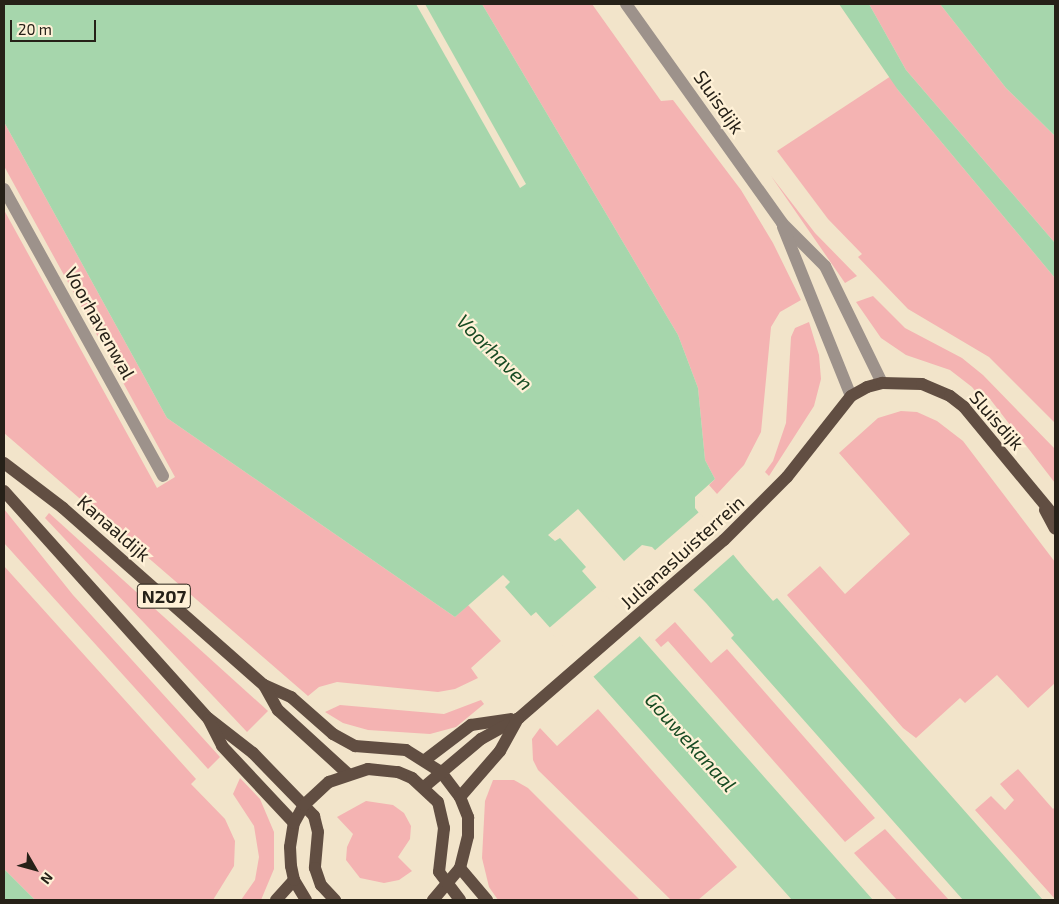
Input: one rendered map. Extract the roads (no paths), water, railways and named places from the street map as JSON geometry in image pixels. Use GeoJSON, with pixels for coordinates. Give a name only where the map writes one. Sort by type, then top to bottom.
{"type":"FeatureCollection","features":[{"type":"Feature","properties":{"kind":"main road","name":"Sluisdijk"},"geometry":{"type":"LineString","coordinates":[[852,396],[882,383],[922,384],[950,396],[983,430],[1040,502],[1055,517]]}},
{"type":"Feature","properties":{"kind":"main road","name":"Julianasluisterrein"},"geometry":{"type":"LineString","coordinates":[[424,787],[481,740],[519,718],[631,623],[724,540],[787,477],[852,396]]}},
{"type":"Feature","properties":{"kind":"main road","name":"Kanaaldijk"},"geometry":{"type":"LineString","coordinates":[[4,463],[63,508],[264,685],[291,697],[333,734],[354,746],[395,748],[425,760]]}},
{"type":"Feature","properties":{"kind":"main road","name":"N207"},"geometry":{"type":"LineString","coordinates":[[4,491],[208,718],[253,753],[317,821],[315,868],[321,885],[335,900]]}},
{"type":"Feature","properties":{"kind":"main road","name":"Sluisdijk"},"geometry":{"type":"LineString","coordinates":[[1040,502],[1055,529]]}},
{"type":"Feature","properties":{"kind":"main road","name":"Kanaaldijk"},"geometry":{"type":"LineString","coordinates":[[264,685],[278,710],[347,773]]}},
{"type":"Feature","properties":{"kind":"main road","name":"N207"},"geometry":{"type":"LineString","coordinates":[[208,718],[222,746],[294,823]]}},
{"type":"Feature","properties":{"kind":"main road","name":"Julianasluisterrein"},"geometry":{"type":"LineString","coordinates":[[460,797],[500,752],[519,718]]}},
{"type":"Feature","properties":{"kind":"main road"},"geometry":{"type":"LineString","coordinates":[[425,760],[471,725],[519,718]]}},
{"type":"Feature","properties":{"kind":"main road","name":"N207"},"geometry":{"type":"LineString","coordinates":[[425,760],[441,772],[460,797],[468,817],[468,836],[460,868],[433,900]]}},
{"type":"Feature","properties":{"kind":"main road"},"geometry":{"type":"LineString","coordinates":[[306,900],[294,880],[290,847],[294,823],[304,805],[329,782],[347,773],[368,769],[398,772],[424,787],[438,802],[443,814],[444,828],[438,859],[439,872],[446,886],[460,900]]}},
{"type":"Feature","properties":{"kind":"main road"},"geometry":{"type":"LineString","coordinates":[[460,868],[487,900]]}},
{"type":"Feature","properties":{"kind":"main road"},"geometry":{"type":"LineString","coordinates":[[276,900],[294,880]]}},
{"type":"Feature","properties":{"kind":"street","name":"Sluisdijk"},"geometry":{"type":"LineString","coordinates":[[626,4],[782,223],[825,266],[882,383]]}},
{"type":"Feature","properties":{"kind":"street","name":"Voorhavenwal"},"geometry":{"type":"LineString","coordinates":[[4,189],[163,476]]}},
{"type":"Feature","properties":{"kind":"street","name":"Sluisdijk"},"geometry":{"type":"LineString","coordinates":[[782,223],[802,279],[852,396]]}},
{"type":"Feature","properties":{"kind":"water"},"geometry":{"type":"Polygon","coordinates":[[[4,4],[482,4],[678,335],[698,388],[705,460],[715,479],[695,497],[695,508],[773,601],[777,598],[1043,900],[963,900],[731,638],[734,635],[706,603],[652,547],[642,545],[624,561],[578,509],[548,535],[555,541],[560,538],[586,567],[582,571],[873,900],[792,900],[536,612],[531,616],[505,587],[510,582],[503,575],[455,617],[167,418],[4,122],[4,4]]]}},
{"type":"Feature","properties":{"kind":"water"},"geometry":{"type":"Polygon","coordinates":[[[839,4],[869,4],[906,70],[1055,243],[1055,278],[898,90],[839,4]]]}},
{"type":"Feature","properties":{"kind":"water"},"geometry":{"type":"Polygon","coordinates":[[[940,4],[1055,4],[1055,136],[1006,88],[940,4]]]}},
{"type":"Feature","properties":{"kind":"water"},"geometry":{"type":"Polygon","coordinates":[[[4,869],[35,900],[4,900],[4,869]]]}},
{"type":"Feature","properties":{"kind":"water label","name":"Voorhaven"},"geometry":{"type":"Point","coordinates":[495,352]}},
{"type":"Feature","properties":{"kind":"water label","name":"Gouwekanaal"},"geometry":{"type":"Point","coordinates":[691,742]}}]}
